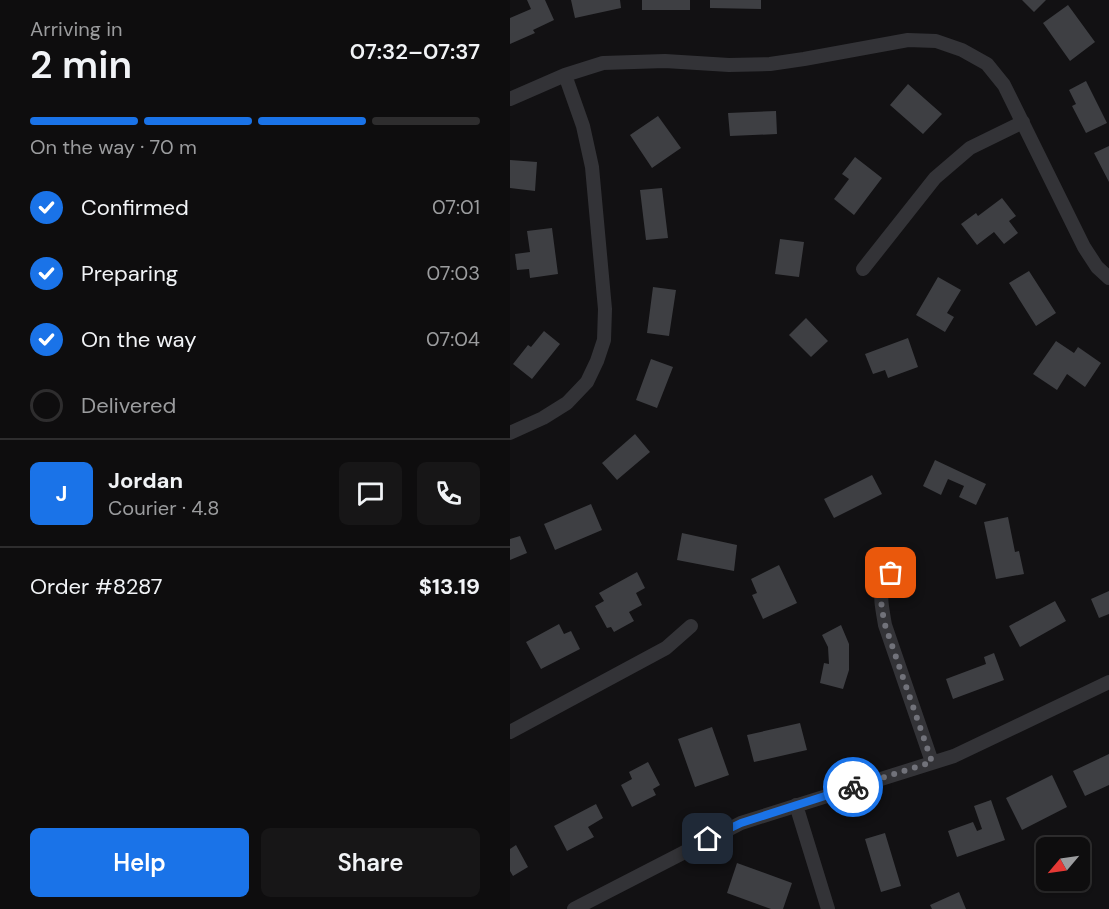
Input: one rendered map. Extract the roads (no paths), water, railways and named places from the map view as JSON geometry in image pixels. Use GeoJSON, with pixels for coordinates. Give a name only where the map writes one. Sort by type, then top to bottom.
{"type":"FeatureCollection","features":[{"type":"Feature","properties":{"kind":"street"},"geometry":{"type":"LineString","coordinates":[[510,99],[565,75],[603,63],[664,61],[729,65],[770,64],[908,40],[936,40],[962,50],[987,64],[1004,86],[1084,247],[1097,267],[1109,278]]}},
{"type":"Feature","properties":{"kind":"street"},"geometry":{"type":"LineString","coordinates":[[510,433],[543,418],[567,403],[587,382],[604,340],[604,309],[592,167],[583,126],[565,75]]}},
{"type":"Feature","properties":{"kind":"street"},"geometry":{"type":"LineString","coordinates":[[863,269],[935,178],[970,148],[1023,122]]}},
{"type":"Feature","properties":{"kind":"street"},"geometry":{"type":"LineString","coordinates":[[900,562],[882,584],[881,601],[885,625],[932,762]]}},
{"type":"Feature","properties":{"kind":"street"},"geometry":{"type":"LineString","coordinates":[[510,732],[666,648],[691,626]]}},
{"type":"Feature","properties":{"kind":"street"},"geometry":{"type":"LineString","coordinates":[[574,909],[741,823],[972,748],[1109,682]]}},
{"type":"Feature","properties":{"kind":"street"},"geometry":{"type":"LineString","coordinates":[[796,805],[828,909]]}}]}
